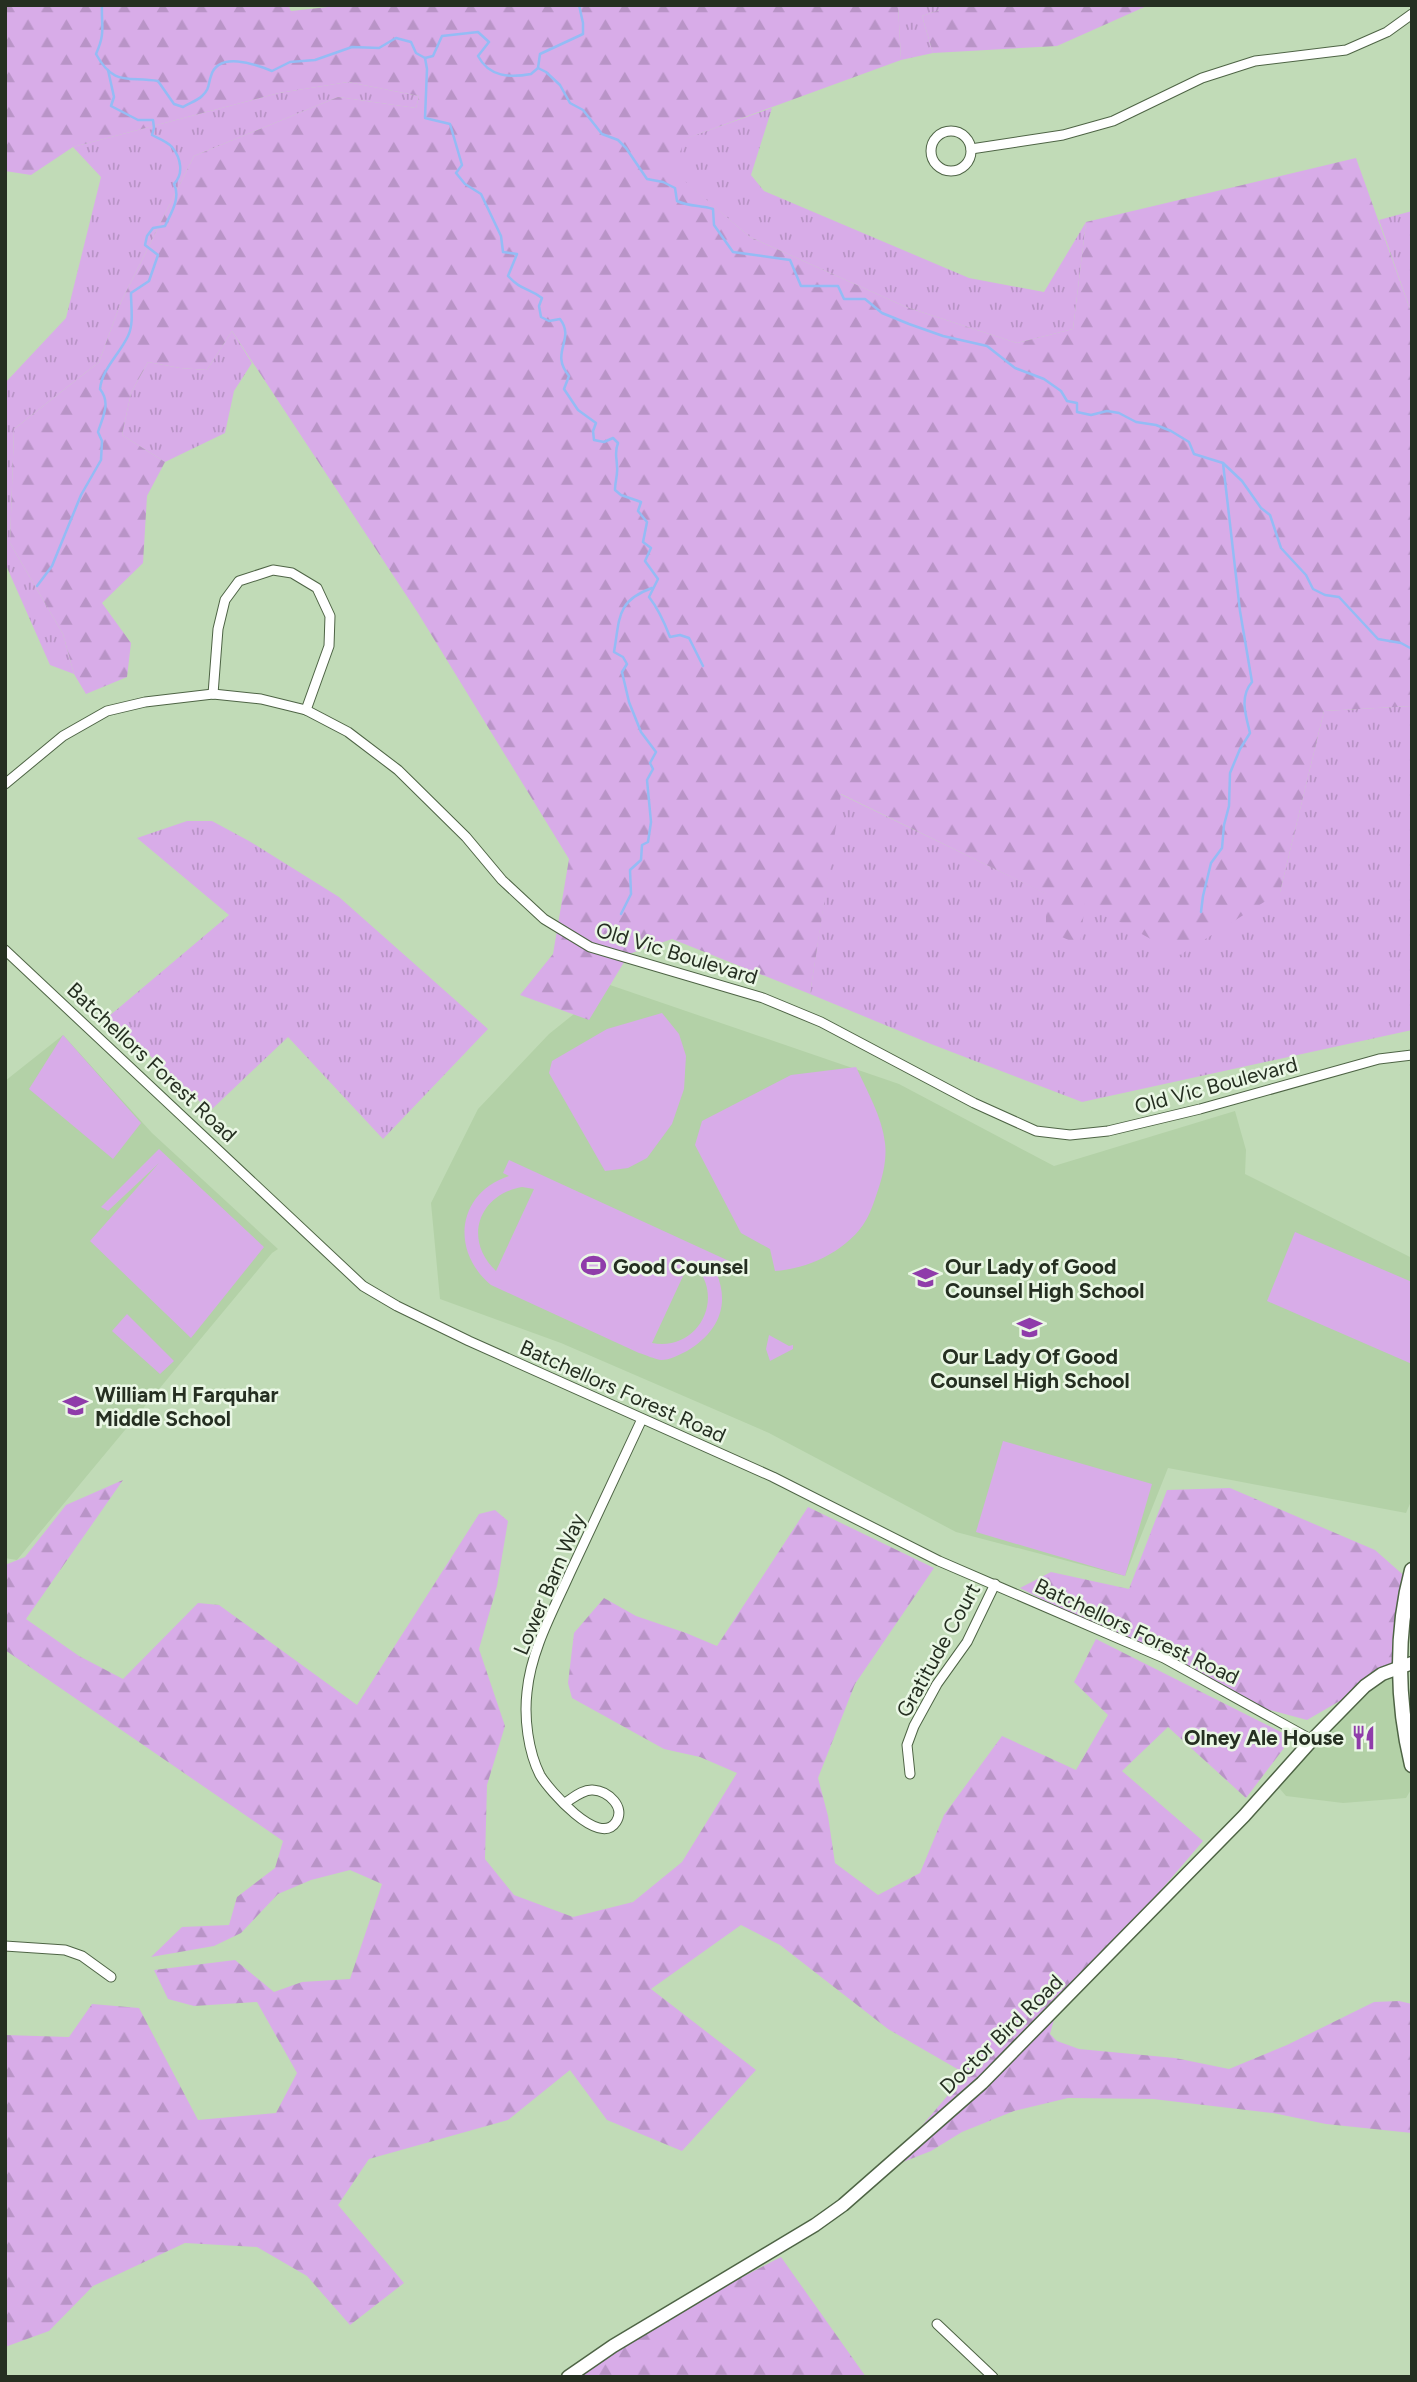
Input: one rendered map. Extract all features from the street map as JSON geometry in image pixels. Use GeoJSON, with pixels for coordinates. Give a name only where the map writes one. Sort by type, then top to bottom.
{"type":"FeatureCollection","features":[{"type":"Feature","properties":{"kind":"main road"},"geometry":{"type":"LineString","coordinates":[[1412,1570],[1403,1621],[1406,1665],[1403,1724],[1412,1765]]}},
{"type":"Feature","properties":{"kind":"main road","name":"Doctor Bird Road"},"geometry":{"type":"LineString","coordinates":[[568,2377],[843,2205],[982,2083],[1244,1816],[1365,1686],[1382,1674],[1406,1665]]}},
{"type":"Feature","properties":{"kind":"street"},"geometry":{"type":"LineString","coordinates":[[971,149],[1063,135],[1113,121],[1202,78],[1255,61],[1346,50],[1387,32],[1412,14]]}},
{"type":"Feature","properties":{"kind":"street"},"geometry":{"type":"LineString","coordinates":[[949,131],[966,138],[971,149],[969,160],[957,170],[941,169],[932,157],[934,140],[949,131]]}},
{"type":"Feature","properties":{"kind":"street"},"geometry":{"type":"LineString","coordinates":[[213,694],[218,629],[225,600],[239,581],[273,570],[292,573],[317,589],[331,616],[329,646],[306,710]]}},
{"type":"Feature","properties":{"kind":"street","name":"Old Vic Boulevard"},"geometry":{"type":"LineString","coordinates":[[5,785],[63,736],[107,711],[145,702],[213,694],[261,699],[306,710],[348,732],[398,770],[466,838],[502,880],[544,919],[590,947],[763,998],[821,1022],[974,1103],[1036,1131],[1070,1135],[1108,1131],[1200,1109],[1379,1059],[1412,1055]]}},
{"type":"Feature","properties":{"kind":"street","name":"Batchellors Forest Road"},"geometry":{"type":"LineString","coordinates":[[5,950],[363,1286],[469,1341],[773,1477],[922,1552],[1164,1658],[1312,1740]]}},
{"type":"Feature","properties":{"kind":"street","name":"Lower Barn Way"},"geometry":{"type":"LineString","coordinates":[[565,1803],[584,1791],[594,1790],[611,1797],[618,1805],[619,1814],[616,1823],[608,1829],[600,1829],[585,1822],[565,1803],[541,1776],[529,1737],[527,1692],[532,1665],[548,1620],[642,1419]]}},
{"type":"Feature","properties":{"kind":"street","name":"Gratitude Court"},"geometry":{"type":"LineString","coordinates":[[910,1774],[907,1745],[914,1726],[937,1684],[967,1642],[995,1584]]}},
{"type":"Feature","properties":{"kind":"street"},"geometry":{"type":"LineString","coordinates":[[5,1946],[65,1950],[82,1956],[111,1977]]}},
{"type":"Feature","properties":{"kind":"street"},"geometry":{"type":"LineString","coordinates":[[937,2324],[993,2377]]}},
{"type":"Feature","properties":{"kind":"shaded area","name":"Our Lady of Good Counsel High School"},"geometry":{"type":"Polygon","coordinates":[[[610,985],[899,1084],[1054,1166],[1235,1111],[1246,1150],[1245,1174],[1412,1258],[1412,1499],[1406,1513],[1168,1468],[1125,1576],[956,1532],[769,1433],[561,1343],[440,1299],[431,1203],[478,1109],[549,1034],[610,985]]]}},
{"type":"Feature","properties":{"kind":"shaded area","name":"William H Farquhar Middle School"},"geometry":{"type":"Polygon","coordinates":[[[63,1035],[152,1133],[278,1249],[17,1560],[5,1558],[5,1081],[63,1035]]]}},
{"type":"Feature","properties":{"kind":"shaded area"},"geometry":{"type":"Polygon","coordinates":[[[1400,1666],[1412,1765],[1412,1788],[1406,1798],[1343,1803],[1286,1796],[1275,1783],[1363,1686],[1400,1666]]]}},
{"type":"Feature","properties":{"kind":"green space"},"geometry":{"type":"Polygon","coordinates":[[[5,5],[288,5],[291,11],[347,5],[898,5],[901,60],[685,139],[673,171],[750,237],[906,307],[1017,343],[1073,329],[1086,222],[1356,158],[1412,315],[1412,706],[1324,711],[1280,892],[1180,955],[1085,903],[1080,945],[1046,930],[1046,894],[841,794],[810,994],[672,939],[629,954],[589,1020],[520,995],[553,954],[569,859],[418,613],[232,331],[207,370],[148,362],[131,393],[122,435],[165,462],[147,496],[143,563],[102,603],[131,643],[127,677],[86,694],[74,674],[63,634],[10,543],[14,429],[99,362],[121,302],[194,156],[338,97],[416,108],[419,96],[348,82],[279,93],[73,147],[31,175],[5,171],[5,5]]]}},
{"type":"Feature","properties":{"kind":"green space"},"geometry":{"type":"Polygon","coordinates":[[[898,5],[954,5],[922,16],[933,53],[901,60],[898,5]]]}},
{"type":"Feature","properties":{"kind":"green space"},"geometry":{"type":"Polygon","coordinates":[[[954,5],[1149,5],[1057,46],[933,53],[922,16],[954,5]]]}},
{"type":"Feature","properties":{"kind":"green space"},"geometry":{"type":"Polygon","coordinates":[[[348,82],[419,96],[416,108],[338,97],[194,156],[121,302],[99,362],[14,429],[10,543],[63,634],[74,674],[50,665],[5,563],[5,383],[66,318],[101,177],[73,147],[279,93],[348,82]]]}},
{"type":"Feature","properties":{"kind":"green space"},"geometry":{"type":"Polygon","coordinates":[[[772,108],[751,175],[764,191],[969,278],[1044,292],[1086,222],[1073,329],[1017,343],[906,307],[750,237],[672,171],[684,139],[772,108]]]}},
{"type":"Feature","properties":{"kind":"green space"},"geometry":{"type":"Polygon","coordinates":[[[1412,211],[1412,315],[1379,220],[1412,211]]]}},
{"type":"Feature","properties":{"kind":"green space"},"geometry":{"type":"Polygon","coordinates":[[[232,331],[252,363],[234,391],[225,433],[165,462],[122,435],[131,393],[148,362],[207,370],[232,331]]]}},
{"type":"Feature","properties":{"kind":"green space"},"geometry":{"type":"Polygon","coordinates":[[[1412,706],[1412,1030],[1082,1102],[810,994],[840,794],[1047,894],[1085,903],[1280,892],[1324,711],[1412,706]]]}},
{"type":"Feature","properties":{"kind":"green space"},"geometry":{"type":"Polygon","coordinates":[[[187,821],[212,821],[339,897],[488,1029],[383,1139],[288,1037],[210,1111],[108,1017],[229,915],[137,838],[187,821]]]}},
{"type":"Feature","properties":{"kind":"green space"},"geometry":{"type":"Polygon","coordinates":[[[662,1013],[679,1034],[686,1056],[684,1089],[672,1124],[647,1158],[628,1168],[605,1171],[549,1073],[552,1061],[607,1029],[662,1013]]]}},
{"type":"Feature","properties":{"kind":"green space"},"geometry":{"type":"Polygon","coordinates":[[[63,1035],[141,1123],[113,1159],[29,1089],[63,1035]]]}},
{"type":"Feature","properties":{"kind":"green space"},"geometry":{"type":"Polygon","coordinates":[[[856,1067],[877,1114],[885,1143],[883,1173],[872,1208],[855,1235],[835,1251],[800,1267],[775,1271],[770,1249],[741,1233],[695,1145],[702,1121],[791,1075],[856,1067]]]}},
{"type":"Feature","properties":{"kind":"green space"},"geometry":{"type":"Polygon","coordinates":[[[159,1149],[264,1247],[191,1338],[90,1241],[159,1163],[108,1211],[101,1207],[159,1149]]]}},
{"type":"Feature","properties":{"kind":"green space","name":"Good Counsel"},"geometry":{"type":"Polygon","coordinates":[[[509,1160],[729,1261],[723,1274],[716,1272],[722,1296],[718,1318],[713,1327],[687,1351],[661,1360],[639,1353],[491,1285],[469,1256],[465,1224],[478,1195],[509,1176],[503,1173],[509,1160]],[[522,1187],[495,1199],[480,1220],[480,1246],[496,1271],[534,1189],[522,1187]],[[690,1261],[652,1343],[669,1343],[684,1338],[696,1329],[704,1317],[708,1303],[707,1288],[701,1274],[690,1261]]]}},
{"type":"Feature","properties":{"kind":"green space"},"geometry":{"type":"Polygon","coordinates":[[[1295,1232],[1412,1282],[1412,1364],[1267,1301],[1295,1232]]]}},
{"type":"Feature","properties":{"kind":"green space"},"geometry":{"type":"Polygon","coordinates":[[[127,1314],[174,1361],[160,1374],[112,1331],[127,1314]]]}},
{"type":"Feature","properties":{"kind":"green space"},"geometry":{"type":"Polygon","coordinates":[[[769,1335],[789,1346],[793,1345],[793,1349],[770,1361],[766,1349],[769,1335]]]}},
{"type":"Feature","properties":{"kind":"green space"},"geometry":{"type":"Polygon","coordinates":[[[1003,1441],[1152,1484],[1125,1576],[976,1532],[1003,1441]]]}},
{"type":"Feature","properties":{"kind":"green space"},"geometry":{"type":"Polygon","coordinates":[[[123,1480],[26,1619],[79,1656],[123,1679],[198,1603],[219,1605],[357,1705],[479,1514],[495,1510],[508,1521],[497,1586],[479,1649],[505,1726],[487,1785],[485,1859],[514,1895],[573,1917],[633,1902],[682,1862],[737,1773],[700,1757],[664,1749],[572,1698],[568,1683],[574,1633],[604,1598],[636,1616],[717,1646],[808,1507],[934,1568],[855,1684],[818,1778],[828,1816],[835,1863],[878,1895],[920,1873],[944,1815],[1002,1736],[1076,1770],[1108,1715],[1074,1682],[1096,1639],[1283,1733],[1284,1748],[1246,1798],[1168,1727],[1122,1771],[1203,1841],[1085,1979],[1058,2005],[1050,2034],[1057,2041],[1079,2049],[1175,2058],[1229,2069],[1287,2045],[1374,2002],[1399,2001],[1412,2004],[1412,2133],[1326,2124],[1273,2113],[1153,2099],[1068,2098],[1014,2111],[962,2132],[931,2151],[885,2169],[966,2074],[888,2029],[780,1945],[741,1925],[651,1989],[756,2070],[682,2151],[607,2120],[570,2070],[508,2120],[369,2159],[338,2205],[404,2283],[350,2325],[307,2276],[257,2247],[185,2243],[93,2286],[49,2331],[5,2347],[5,2035],[69,2037],[92,2004],[139,2008],[198,2120],[276,2113],[297,2073],[257,2002],[194,2006],[168,1999],[154,1970],[235,1960],[274,1992],[302,1982],[350,1979],[382,1884],[350,1870],[311,1880],[278,1894],[241,1933],[214,1946],[151,1957],[182,1927],[229,1925],[237,1897],[275,1868],[283,1841],[5,1650],[5,1565],[25,1557],[66,1505],[123,1480]]]}},
{"type":"Feature","properties":{"kind":"green space"},"geometry":{"type":"Polygon","coordinates":[[[1230,1488],[1375,1550],[1409,1580],[1400,1666],[1307,1720],[1251,1705],[1020,1588],[1051,1572],[1129,1589],[1167,1490],[1230,1488]]]}},
{"type":"Feature","properties":{"kind":"green space"},"geometry":{"type":"Polygon","coordinates":[[[781,2257],[866,2377],[570,2377],[644,2328],[781,2257]]]}},
{"type":"Feature","properties":{"kind":"waterway"},"geometry":{"type":"LineString","coordinates":[[102,5],[102,34],[96,54],[103,64],[122,78],[158,81],[174,104],[183,107],[205,93],[215,68],[221,64],[238,61],[272,71],[290,62],[315,60],[352,47],[379,48],[396,38],[411,42],[416,53],[425,58],[433,56],[442,36],[478,32],[489,42],[478,56],[488,68],[508,76],[531,74],[538,68],[540,54],[583,34],[579,5]]}},
{"type":"Feature","properties":{"kind":"waterway"},"geometry":{"type":"LineString","coordinates":[[425,58],[425,118],[450,124],[462,165],[456,173],[465,184],[481,194],[501,236],[503,252],[517,254],[508,276],[542,298],[539,306],[541,317],[549,321],[560,319],[564,326],[561,360],[569,376],[564,389],[578,410],[596,423],[594,440],[604,442],[613,438],[618,443],[615,490],[641,502],[638,511],[647,522],[643,542],[651,548],[645,561],[658,579],[649,597],[670,637],[680,635],[689,638],[703,666]]}},
{"type":"Feature","properties":{"kind":"waterway"},"geometry":{"type":"LineString","coordinates":[[538,68],[560,85],[570,103],[583,110],[602,134],[618,140],[626,148],[647,179],[675,188],[677,201],[713,209],[714,225],[733,252],[790,260],[801,286],[838,286],[844,299],[865,299],[882,313],[909,324],[943,336],[987,346],[1015,368],[1044,379],[1061,391],[1067,401],[1077,403],[1077,412],[1091,415],[1107,411],[1119,413],[1136,422],[1156,425],[1189,442],[1194,454],[1223,463],[1240,611],[1252,682],[1245,700],[1250,733],[1230,773],[1229,806],[1222,848],[1211,863],[1201,912]]}},
{"type":"Feature","properties":{"kind":"waterway"},"geometry":{"type":"LineString","coordinates":[[37,586],[52,566],[81,495],[101,460],[102,441],[98,432],[106,405],[100,389],[101,382],[130,331],[131,293],[149,281],[158,255],[145,245],[147,236],[153,228],[165,226],[174,205],[174,184],[180,171],[178,156],[172,147],[152,135],[153,120],[138,120],[111,106],[114,97],[108,70]]}},
{"type":"Feature","properties":{"kind":"waterway"},"geometry":{"type":"LineString","coordinates":[[1223,463],[1270,515],[1281,548],[1306,575],[1313,589],[1325,595],[1339,597],[1378,639],[1401,643],[1412,649]]}},
{"type":"Feature","properties":{"kind":"waterway"},"geometry":{"type":"LineString","coordinates":[[621,914],[631,894],[630,870],[641,860],[642,845],[648,842],[651,822],[647,780],[653,769],[650,763],[656,752],[641,732],[629,702],[622,672],[627,664],[623,657],[614,652],[619,620],[626,605],[640,593],[652,588]]}},
{"type":"Feature","properties":{"kind":"place","name":"Good Counsel"},"geometry":{"type":"Point","coordinates":[593,1266]}},
{"type":"Feature","properties":{"kind":"place","name":"Our Lady of Good Counsel High School"},"geometry":{"type":"Point","coordinates":[925,1278]}},
{"type":"Feature","properties":{"kind":"place","name":"Our Lady Of Good Counsel High School"},"geometry":{"type":"Point","coordinates":[1030,1327]}},
{"type":"Feature","properties":{"kind":"place","name":"William H Farquhar Middle School"},"geometry":{"type":"Point","coordinates":[75,1406]}},
{"type":"Feature","properties":{"kind":"place","name":"Olney Ale House"},"geometry":{"type":"Point","coordinates":[1364,1737]}}]}
